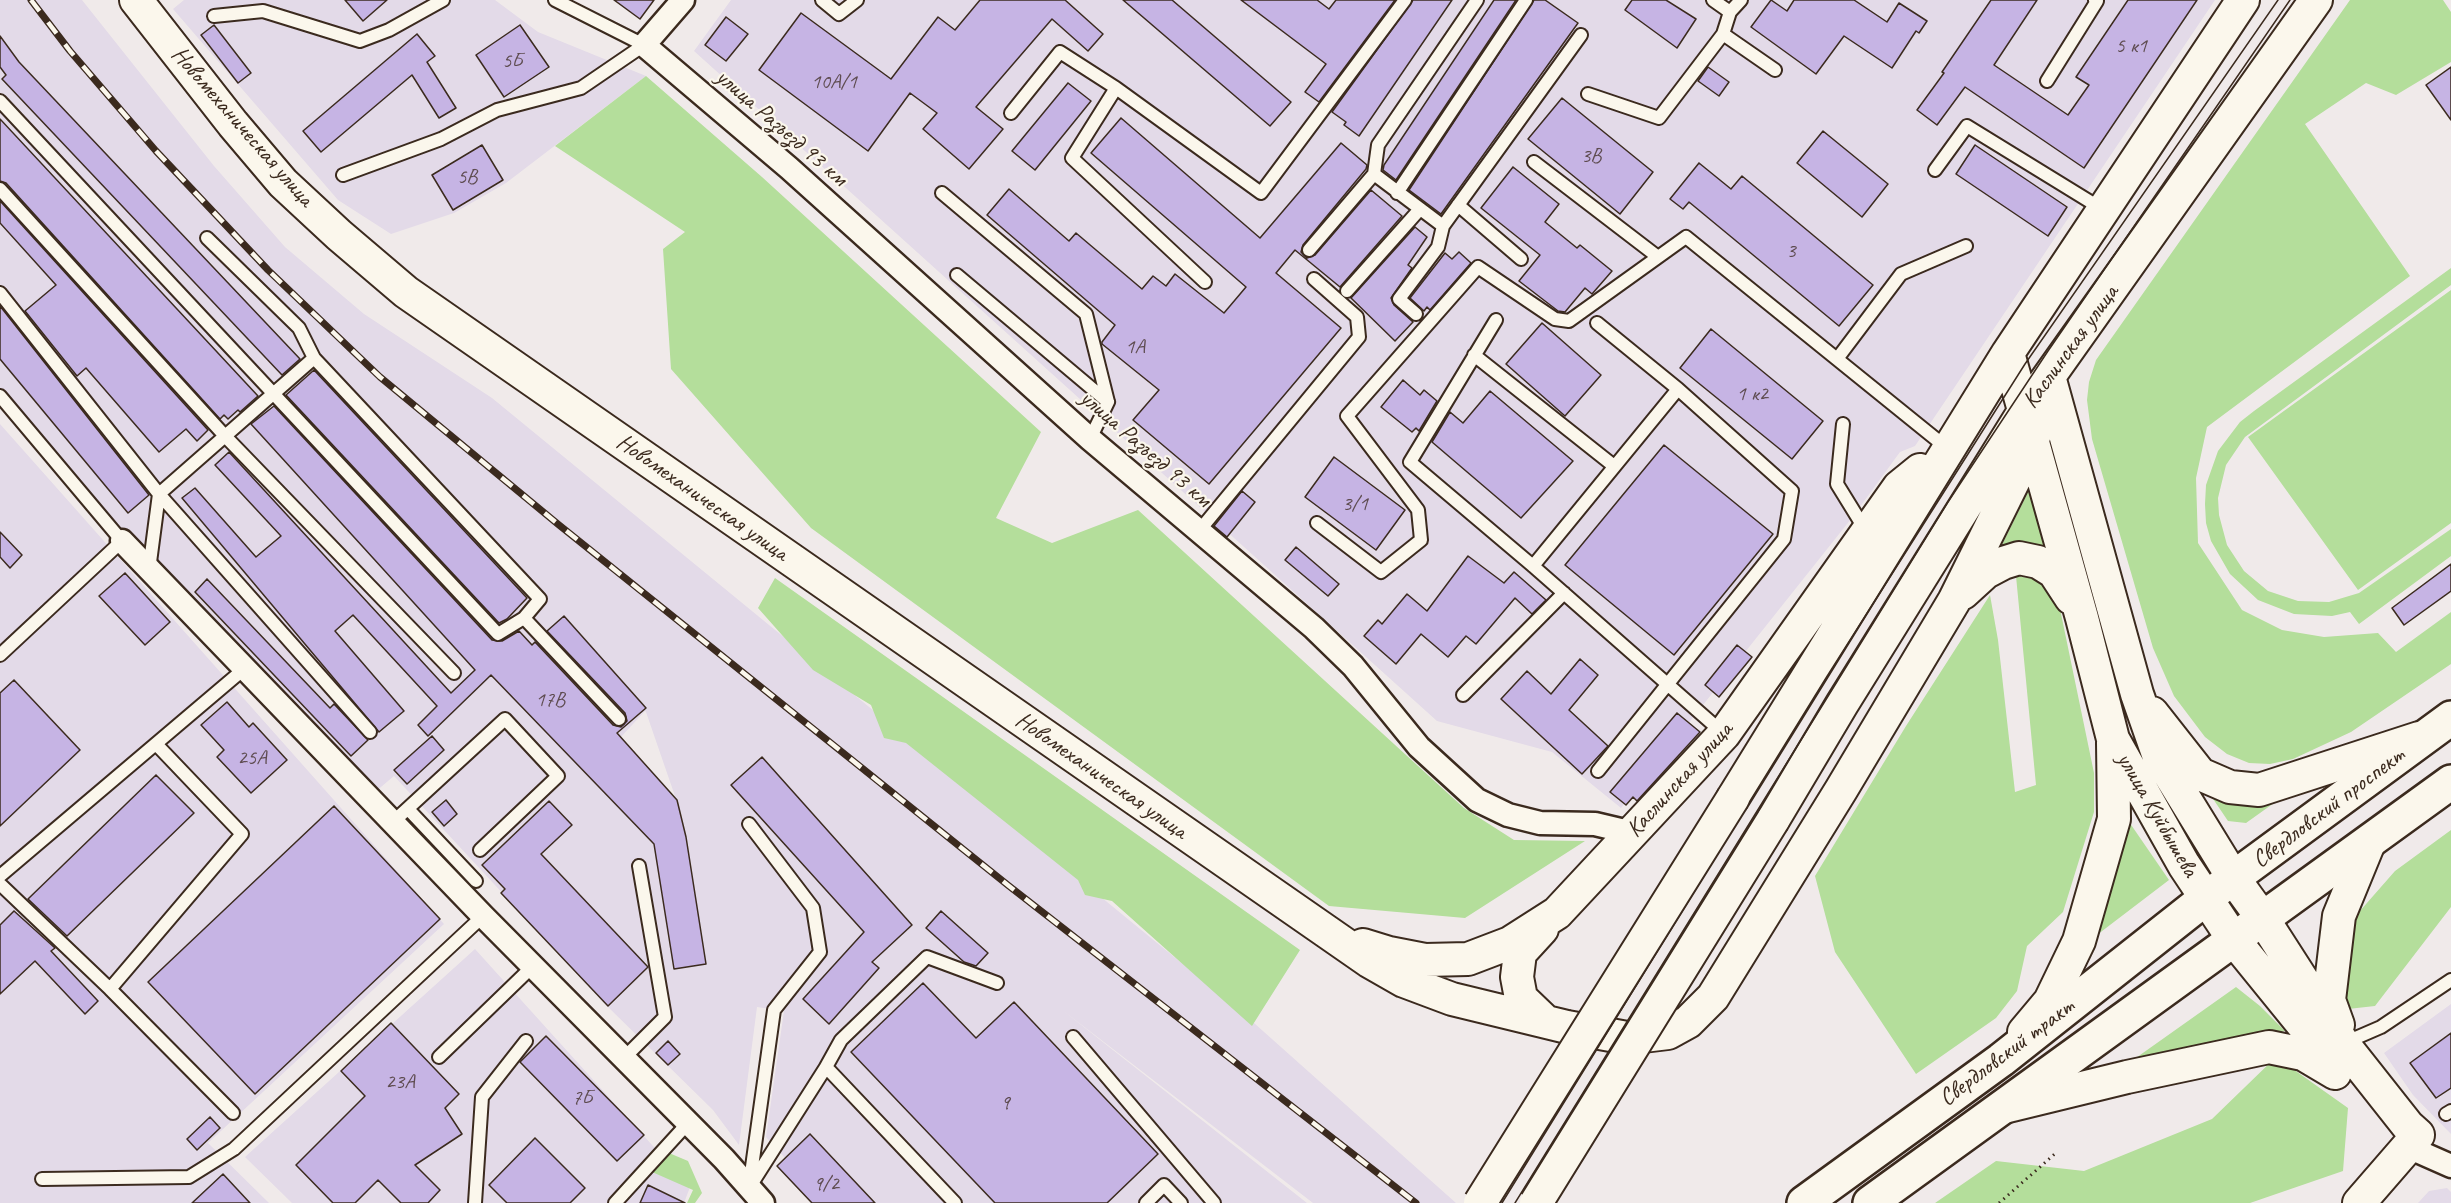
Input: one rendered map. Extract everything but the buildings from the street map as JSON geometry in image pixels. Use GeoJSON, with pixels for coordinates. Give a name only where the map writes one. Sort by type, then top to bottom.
{"type":"FeatureCollection","features":[{"type":"Feature","properties":{"kind":"main road","name":"Новомеханическая улица"},"geometry":{"type":"LineString","coordinates":[[136,0],[233,124],[283,183],[339,236],[406,292],[1325,932],[1404,981],[1452,999],[1627,1038],[1668,1033],[1688,1022],[1713,997],[1954,601]]}},
{"type":"Feature","properties":{"kind":"main road"},"geometry":{"type":"LineString","coordinates":[[1480,1203],[1733,798],[1947,448],[2037,308],[2243,0]]}},
{"type":"Feature","properties":{"kind":"main road","name":"Каслинская улица"},"geometry":{"type":"LineString","coordinates":[[1536,1203],[1773,820],[1842,704],[2024,413],[2316,0]]}},
{"type":"Feature","properties":{"kind":"main road"},"geometry":{"type":"LineString","coordinates":[[1954,601],[2032,444],[2050,379],[2008,353]]}},
{"type":"Feature","properties":{"kind":"main road","name":"улица Куйбышева"},"geometry":{"type":"LineString","coordinates":[[2008,353],[2082,618],[2113,739],[2184,865],[2234,940],[2351,1083],[2407,1137]]}},
{"type":"Feature","properties":{"kind":"main road","name":"улица Куйбышева"},"geometry":{"type":"LineString","coordinates":[[2050,379],[2137,694],[2159,757],[2234,879],[2263,919],[2407,1137]]}},
{"type":"Feature","properties":{"kind":"main road","name":"Каслинская улица"},"geometry":{"type":"LineString","coordinates":[[1325,932],[1389,953],[1425,960],[1468,959],[1510,943],[1557,913],[1724,734],[1899,487],[1947,448]]}},
{"type":"Feature","properties":{"kind":"main road"},"geometry":{"type":"LineString","coordinates":[[1954,601],[1986,572],[2019,558],[2038,562],[2055,572],[2082,618]]}},
{"type":"Feature","properties":{"kind":"main road"},"geometry":{"type":"LineString","coordinates":[[2137,694],[2200,774],[2230,787],[2259,790],[2438,727]]}},
{"type":"Feature","properties":{"kind":"main road","name":"Свердловский проспект"},"geometry":{"type":"LineString","coordinates":[[2206,898],[2438,727]]}},
{"type":"Feature","properties":{"kind":"main road"},"geometry":{"type":"LineString","coordinates":[[2001,1060],[2050,1001],[2079,941],[2114,819],[2113,739]]}},
{"type":"Feature","properties":{"kind":"main road","name":"Свердловский проспект"},"geometry":{"type":"LineString","coordinates":[[2234,940],[2450,784]]}},
{"type":"Feature","properties":{"kind":"main road"},"geometry":{"type":"LineString","coordinates":[[2343,1043],[2329,1000],[2339,916],[2369,843]]}},
{"type":"Feature","properties":{"kind":"main road","name":"Свердловский тракт"},"geometry":{"type":"LineString","coordinates":[[1804,1203],[2001,1060],[2206,898]]}},
{"type":"Feature","properties":{"kind":"main road"},"geometry":{"type":"LineString","coordinates":[[1545,1021],[1521,998],[1517,977],[1520,952],[1557,913]]}},
{"type":"Feature","properties":{"kind":"main road","name":"Свердловский тракт"},"geometry":{"type":"LineString","coordinates":[[1870,1203],[2234,940]]}},
{"type":"Feature","properties":{"kind":"main road"},"geometry":{"type":"LineString","coordinates":[[1998,1109],[2127,1077],[2269,1047],[2303,1054],[2351,1083]]}},
{"type":"Feature","properties":{"kind":"main road"},"geometry":{"type":"LineString","coordinates":[[2339,1203],[2407,1137]]}},
{"type":"Feature","properties":{"kind":"main road"},"geometry":{"type":"LineString","coordinates":[[2360,1203],[2407,1137]]}},
{"type":"Feature","properties":{"kind":"street"},"geometry":{"type":"LineString","coordinates":[[644,45],[683,0]]}},
{"type":"Feature","properties":{"kind":"street","name":"улица Разъезд 93 км"},"geometry":{"type":"LineString","coordinates":[[644,45],[789,168],[1090,440],[1314,628],[1353,666],[1419,747],[1477,800],[1508,815],[1540,824],[1595,824],[1633,833]]}},
{"type":"Feature","properties":{"kind":"street"},"geometry":{"type":"LineString","coordinates":[[122,540],[148,571],[244,669],[400,816],[483,916],[688,1123],[756,1196]]}},
{"type":"Feature","properties":{"kind":"street"},"geometry":{"type":"LineString","coordinates":[[2407,1137],[2451,1166]]}},
{"type":"Feature","properties":{"kind":"lane"},"geometry":{"type":"LineString","coordinates":[[214,16],[263,11],[360,41],[389,30],[443,0]]}},
{"type":"Feature","properties":{"kind":"lane"},"geometry":{"type":"LineString","coordinates":[[343,175],[441,139],[497,110],[581,88],[644,45],[555,0]]}},
{"type":"Feature","properties":{"kind":"lane"},"geometry":{"type":"LineString","coordinates":[[822,0],[839,14],[857,0]]}},
{"type":"Feature","properties":{"kind":"lane"},"geometry":{"type":"LineString","coordinates":[[1011,113],[1060,52],[1116,88],[1261,193],[1405,0]]}},
{"type":"Feature","properties":{"kind":"lane"},"geometry":{"type":"LineString","coordinates":[[1309,250],[1374,174],[1378,145],[1477,0]]}},
{"type":"Feature","properties":{"kind":"lane"},"geometry":{"type":"LineString","coordinates":[[1397,193],[1526,0]]}},
{"type":"Feature","properties":{"kind":"lane"},"geometry":{"type":"LineString","coordinates":[[1713,0],[1730,12]]}},
{"type":"Feature","properties":{"kind":"lane"},"geometry":{"type":"LineString","coordinates":[[1588,94],[1659,118],[1723,34],[1730,12],[1741,0]]}},
{"type":"Feature","properties":{"kind":"lane"},"geometry":{"type":"LineString","coordinates":[[2047,81],[2097,1],[2095,0]]}},
{"type":"Feature","properties":{"kind":"lane"},"geometry":{"type":"LineString","coordinates":[[1723,34],[1774,70]]}},
{"type":"Feature","properties":{"kind":"lane"},"geometry":{"type":"LineString","coordinates":[[1416,314],[1399,299],[1438,247],[1443,226],[1581,35]]}},
{"type":"Feature","properties":{"kind":"lane"},"geometry":{"type":"LineString","coordinates":[[1116,88],[1072,158],[1205,282]]}},
{"type":"Feature","properties":{"kind":"lane"},"geometry":{"type":"LineString","coordinates":[[0,101],[498,634],[524,618],[540,599],[314,358],[299,328],[207,238]]}},
{"type":"Feature","properties":{"kind":"lane"},"geometry":{"type":"LineString","coordinates":[[1935,170],[1967,126],[2103,210]]}},
{"type":"Feature","properties":{"kind":"lane"},"geometry":{"type":"LineString","coordinates":[[1534,162],[1658,257]]}},
{"type":"Feature","properties":{"kind":"lane"},"geometry":{"type":"LineString","coordinates":[[1374,174],[1443,226]]}},
{"type":"Feature","properties":{"kind":"lane"},"geometry":{"type":"LineString","coordinates":[[0,189],[225,436],[454,673]]}},
{"type":"Feature","properties":{"kind":"lane"},"geometry":{"type":"LineString","coordinates":[[942,193],[1086,314],[1108,402],[1090,440]]}},
{"type":"Feature","properties":{"kind":"lane"},"geometry":{"type":"LineString","coordinates":[[1458,205],[1521,259]]}},
{"type":"Feature","properties":{"kind":"lane"},"geometry":{"type":"LineString","coordinates":[[1347,291],[1420,209]]}},
{"type":"Feature","properties":{"kind":"lane"},"geometry":{"type":"LineString","coordinates":[[1317,523],[1381,572],[1421,540],[1418,510],[1347,416],[1478,267],[1555,319],[1569,321],[1686,237],[1947,448]]}},
{"type":"Feature","properties":{"kind":"lane"},"geometry":{"type":"LineString","coordinates":[[1837,359],[1901,274],[1966,246]]}},
{"type":"Feature","properties":{"kind":"lane"},"geometry":{"type":"LineString","coordinates":[[957,275],[1108,402]]}},
{"type":"Feature","properties":{"kind":"lane"},"geometry":{"type":"LineString","coordinates":[[1199,531],[1359,337],[1357,317],[1314,279]]}},
{"type":"Feature","properties":{"kind":"lane"},"geometry":{"type":"LineString","coordinates":[[0,293],[159,494],[370,732]]}},
{"type":"Feature","properties":{"kind":"lane"},"geometry":{"type":"LineString","coordinates":[[1496,320],[1410,462],[1533,566],[1724,734]]}},
{"type":"Feature","properties":{"kind":"lane"},"geometry":{"type":"LineString","coordinates":[[1597,323],[1678,389],[1792,490],[1784,539],[1598,771]]}},
{"type":"Feature","properties":{"kind":"lane"},"geometry":{"type":"LineString","coordinates":[[1474,355],[1614,466]]}},
{"type":"Feature","properties":{"kind":"lane"},"geometry":{"type":"LineString","coordinates":[[148,571],[159,494],[314,358]]}},
{"type":"Feature","properties":{"kind":"lane"},"geometry":{"type":"LineString","coordinates":[[1533,566],[1678,389]]}},
{"type":"Feature","properties":{"kind":"lane"},"geometry":{"type":"LineString","coordinates":[[0,396],[122,540],[0,655]]}},
{"type":"Feature","properties":{"kind":"lane"},"geometry":{"type":"LineString","coordinates":[[1842,424],[1837,484],[1867,532]]}},
{"type":"Feature","properties":{"kind":"lane"},"geometry":{"type":"LineString","coordinates":[[1463,695],[1564,593]]}},
{"type":"Feature","properties":{"kind":"lane"},"geometry":{"type":"LineString","coordinates":[[524,618],[619,719]]}},
{"type":"Feature","properties":{"kind":"lane"},"geometry":{"type":"LineString","coordinates":[[0,876],[244,669]]}},
{"type":"Feature","properties":{"kind":"lane"},"geometry":{"type":"LineString","coordinates":[[476,881],[400,816],[505,719],[558,776],[480,850]]}},
{"type":"Feature","properties":{"kind":"lane"},"geometry":{"type":"LineString","coordinates":[[110,989],[242,834],[156,744]]}},
{"type":"Feature","properties":{"kind":"lane"},"geometry":{"type":"LineString","coordinates":[[750,824],[813,908],[820,952],[774,1010],[756,1196]]}},
{"type":"Feature","properties":{"kind":"lane"},"geometry":{"type":"LineString","coordinates":[[624,1058],[665,1017],[639,866]]}},
{"type":"Feature","properties":{"kind":"lane"},"geometry":{"type":"LineString","coordinates":[[0,884],[110,989],[233,1113]]}},
{"type":"Feature","properties":{"kind":"lane"},"geometry":{"type":"LineString","coordinates":[[42,1179],[189,1178],[234,1149],[483,916]]}},
{"type":"Feature","properties":{"kind":"lane"},"geometry":{"type":"LineString","coordinates":[[756,1196],[841,1040],[927,957],[997,983]]}},
{"type":"Feature","properties":{"kind":"lane"},"geometry":{"type":"LineString","coordinates":[[439,1057],[533,966]]}},
{"type":"Feature","properties":{"kind":"lane"},"geometry":{"type":"LineString","coordinates":[[2343,1043],[2381,1026],[2451,980]]}},
{"type":"Feature","properties":{"kind":"lane"},"geometry":{"type":"LineString","coordinates":[[1073,1037],[1214,1203]]}},
{"type":"Feature","properties":{"kind":"lane"},"geometry":{"type":"LineString","coordinates":[[475,1203],[482,1097],[526,1041]]}},
{"type":"Feature","properties":{"kind":"lane"},"geometry":{"type":"LineString","coordinates":[[826,1067],[955,1203]]}},
{"type":"Feature","properties":{"kind":"lane"},"geometry":{"type":"LineString","coordinates":[[615,1203],[688,1123]]}},
{"type":"Feature","properties":{"kind":"lane"},"geometry":{"type":"LineString","coordinates":[[1146,1203],[1164,1185],[1181,1203]]}},
{"type":"Feature","properties":{"kind":"path"},"geometry":{"type":"LineString","coordinates":[[2000,1203],[2057,1152]]}},
{"type":"Feature","properties":{"kind":"shaded area"},"geometry":{"type":"Polygon","coordinates":[[[0,0],[82,0],[214,166],[285,247],[364,314],[492,398],[1245,1015],[1456,1203],[1313,1203],[1061,1009],[1307,1203],[812,1203],[777,1166],[785,1158],[766,1137],[784,1011],[757,1007],[739,1145],[713,1110],[607,1006],[394,776],[375,792],[100,511],[0,394],[0,0]],[[646,712],[620,738],[676,799],[646,712]]]}},
{"type":"Feature","properties":{"kind":"shaded area"},"geometry":{"type":"Polygon","coordinates":[[[184,0],[495,0],[538,32],[646,76],[506,183],[454,213],[391,234],[338,200],[173,9],[184,0]]]}},
{"type":"Feature","properties":{"kind":"shaded area"},"geometry":{"type":"Polygon","coordinates":[[[731,0],[2215,0],[1915,446],[1900,452],[1851,519],[1621,808],[1552,752],[1437,721],[694,51],[731,0]]]}},
{"type":"Feature","properties":{"kind":"shaded area"},"geometry":{"type":"Polygon","coordinates":[[[0,424],[444,924],[208,1143],[269,1203],[0,1203],[0,424]]]}},
{"type":"Feature","properties":{"kind":"shaded area"},"geometry":{"type":"Polygon","coordinates":[[[475,949],[690,1187],[684,1203],[292,1203],[245,1157],[475,949]]]}},
{"type":"Feature","properties":{"kind":"shaded area"},"geometry":{"type":"Polygon","coordinates":[[[2451,1004],[2451,1134],[2413,1095],[2384,1053],[2451,1004]]]}},
{"type":"Feature","properties":{"kind":"shaded area"},"geometry":{"type":"Polygon","coordinates":[[[2447,1188],[2451,1192],[2451,1203],[2418,1203],[2429,1191],[2447,1188]]]}},
{"type":"Feature","properties":{"kind":"green space"},"geometry":{"type":"Polygon","coordinates":[[[2350,0],[2443,0],[2451,12],[2451,62],[2396,95],[2366,83],[2305,124],[2410,276],[2207,427],[2196,478],[2198,543],[2242,610],[2282,630],[2324,637],[2378,633],[2396,652],[2451,612],[2451,664],[2351,732],[2293,759],[2270,764],[2249,763],[2227,754],[2205,737],[2174,696],[2153,648],[2092,439],[2087,400],[2089,382],[2096,360],[2350,0]]]}},
{"type":"Feature","properties":{"kind":"green space"},"geometry":{"type":"Polygon","coordinates":[[[646,76],[762,177],[1041,432],[996,518],[1052,543],[1138,510],[1464,808],[1514,840],[1585,841],[1465,918],[1329,906],[811,528],[671,369],[663,249],[685,232],[555,146],[646,76]]]}},
{"type":"Feature","properties":{"kind":"green space"},"geometry":{"type":"Polygon","coordinates":[[[2451,268],[2451,285],[2245,437],[2226,465],[2218,498],[2219,515],[2227,545],[2244,571],[2268,591],[2298,601],[2329,602],[2359,593],[2451,529],[2451,556],[2359,624],[2350,612],[2332,616],[2294,614],[2258,600],[2230,574],[2211,541],[2206,523],[2206,485],[2218,451],[2240,422],[2254,411],[2451,268]]]}},
{"type":"Feature","properties":{"kind":"green space"},"geometry":{"type":"Polygon","coordinates":[[[2451,290],[2451,523],[2358,590],[2248,437],[2451,290]]]}},
{"type":"Feature","properties":{"kind":"green space"},"geometry":{"type":"Polygon","coordinates":[[[2031,486],[2053,560],[1996,557],[2031,486]]]}},
{"type":"Feature","properties":{"kind":"green space"},"geometry":{"type":"Polygon","coordinates":[[[2016,576],[2036,579],[2050,590],[2059,604],[2094,773],[2094,812],[2063,912],[2027,946],[2017,991],[1996,1018],[1916,1074],[1835,952],[1815,876],[1906,726],[1990,595],[1998,640],[2015,792],[2036,785],[2016,576]]]}},
{"type":"Feature","properties":{"kind":"green space"},"geometry":{"type":"Polygon","coordinates":[[[775,578],[1300,950],[1252,1026],[1112,901],[1085,895],[1078,880],[906,743],[884,738],[871,705],[813,670],[758,608],[775,578]]]}},
{"type":"Feature","properties":{"kind":"green space"},"geometry":{"type":"Polygon","coordinates":[[[2201,781],[2288,793],[2246,823],[2228,821],[2201,781]]]}},
{"type":"Feature","properties":{"kind":"green space"},"geometry":{"type":"Polygon","coordinates":[[[2125,816],[2169,880],[2089,941],[2125,816]]]}},
{"type":"Feature","properties":{"kind":"green space"},"geometry":{"type":"Polygon","coordinates":[[[2451,830],[2451,907],[2375,1006],[2339,1010],[2352,920],[2395,871],[2451,830]]]}},
{"type":"Feature","properties":{"kind":"green space"},"geometry":{"type":"Polygon","coordinates":[[[2236,987],[2260,1006],[2285,1031],[2133,1060],[2236,987]]]}},
{"type":"Feature","properties":{"kind":"green space"},"geometry":{"type":"Polygon","coordinates":[[[2276,1057],[2348,1108],[2343,1171],[2250,1203],[1935,1203],[1996,1161],[2084,1171],[2212,1119],[2276,1057]]]}},
{"type":"Feature","properties":{"kind":"green space"},"geometry":{"type":"Polygon","coordinates":[[[669,1153],[688,1161],[702,1193],[695,1203],[687,1203],[693,1190],[643,1168],[669,1153]]]}},
{"type":"Feature","properties":{"kind":"tram line"},"geometry":{"type":"LineString","coordinates":[[1502,1203],[1826,678],[2025,364],[2278,0]]}},
{"type":"Feature","properties":{"kind":"tram line"},"geometry":{"type":"LineString","coordinates":[[1515,1203],[1948,502],[2048,351],[2290,0]]}},
{"type":"Feature","properties":{"kind":"railway"},"geometry":{"type":"LineString","coordinates":[[31,0],[70,51],[156,151],[268,270],[380,377],[559,525],[1009,886],[1416,1203]]}}]}
